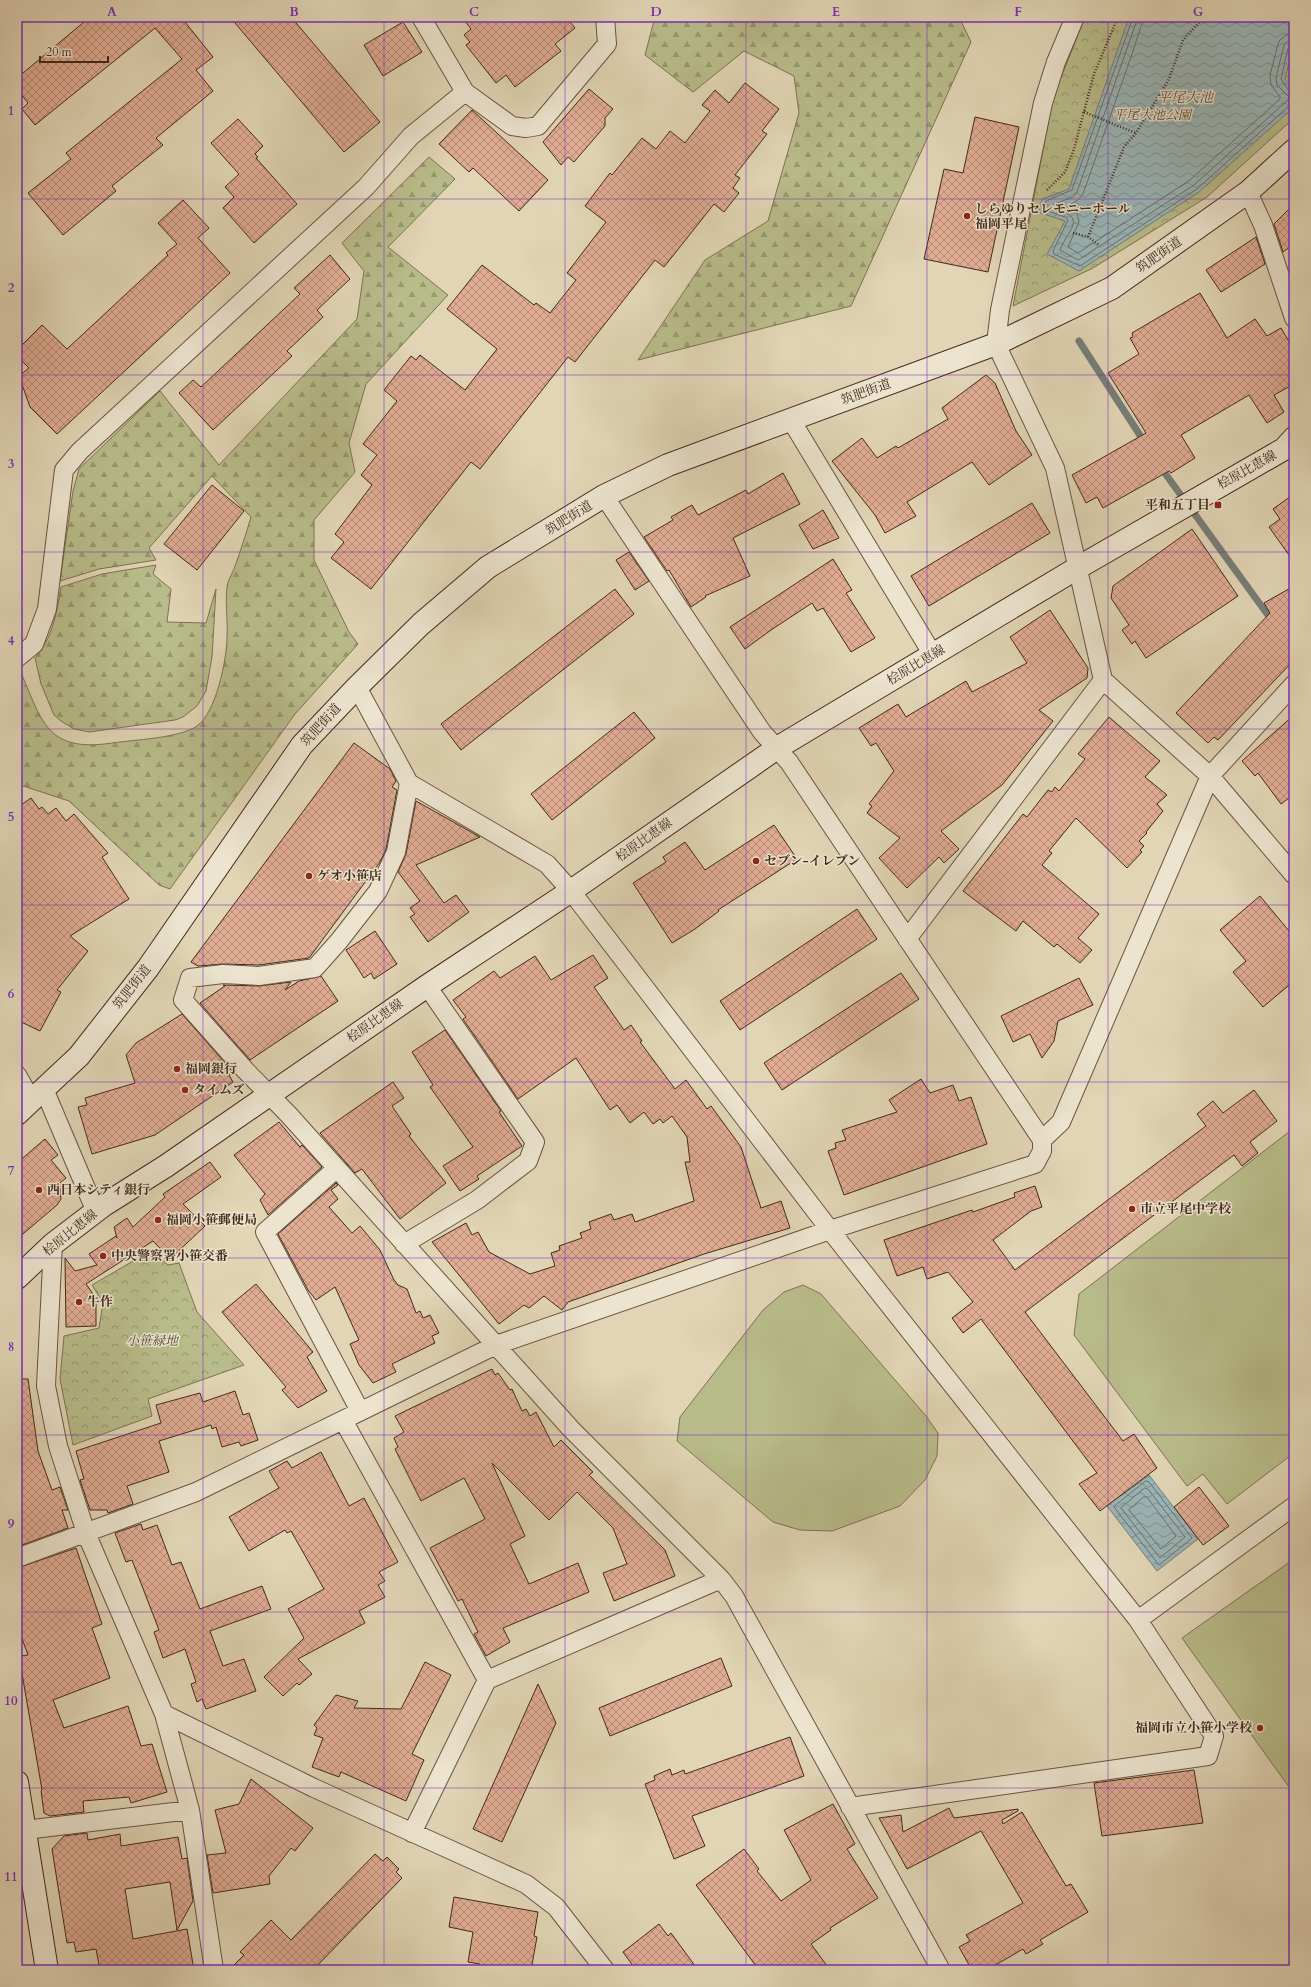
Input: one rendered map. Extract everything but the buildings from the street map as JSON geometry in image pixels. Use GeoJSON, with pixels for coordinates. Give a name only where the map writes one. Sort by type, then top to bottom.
{"type":"FeatureCollection","features":[{"type":"Feature","properties":{"kind":"main road","name":"筑肥街道"},"geometry":{"type":"LineString","coordinates":[[31,1101],[79,1056],[148,968],[302,745],[356,687],[421,624],[488,567],[604,496],[668,465],[996,344],[1112,288],[1248,192],[1294,150]]}},
{"type":"Feature","properties":{"kind":"main road","name":"桧原比恵線"},"geometry":{"type":"LineString","coordinates":[[17,1278],[53,1244],[96,1212],[166,1166],[427,986],[571,891],[777,748],[1079,567],[1284,449],[1294,438]]}},
{"type":"Feature","properties":{"kind":"main road"},"geometry":{"type":"LineString","coordinates":[[17,1782],[21,1830],[47,1970]]}},
{"type":"Feature","properties":{"kind":"street"},"geometry":{"type":"LineString","coordinates":[[421,17],[465,92],[512,126],[526,128],[538,126],[607,44],[605,17]]}},
{"type":"Feature","properties":{"kind":"street"},"geometry":{"type":"LineString","coordinates":[[1075,17],[1056,62],[1043,103],[1000,310],[996,344],[1055,468],[1079,567],[1103,680],[1210,776],[1294,875]]}},
{"type":"Feature","properties":{"kind":"street"},"geometry":{"type":"LineString","coordinates":[[17,658],[34,644],[47,609],[64,470],[80,451],[366,187],[411,136],[465,92]]}},
{"type":"Feature","properties":{"kind":"street"},"geometry":{"type":"LineString","coordinates":[[1248,192],[1263,225],[1294,318]]}},
{"type":"Feature","properties":{"kind":"street"},"geometry":{"type":"LineString","coordinates":[[791,420],[933,655]]}},
{"type":"Feature","properties":{"kind":"street"},"geometry":{"type":"LineString","coordinates":[[17,1558],[196,1492],[496,1345],[830,1230],[1035,1164],[1042,1151],[1042,1140],[789,762],[762,732],[604,496]]}},
{"type":"Feature","properties":{"kind":"street"},"geometry":{"type":"LineString","coordinates":[[907,939],[1103,680]]}},
{"type":"Feature","properties":{"kind":"street"},"geometry":{"type":"LineString","coordinates":[[1042,1140],[1061,1122],[1210,776],[1294,684]]}},
{"type":"Feature","properties":{"kind":"street"},"geometry":{"type":"LineString","coordinates":[[356,687],[409,783],[547,864],[571,891],[830,1230],[1138,1620],[1214,1736],[1208,1756],[850,1807]]}},
{"type":"Feature","properties":{"kind":"street"},"geometry":{"type":"LineString","coordinates":[[409,783],[396,852],[378,891],[339,941],[315,968],[259,976],[223,974],[190,978],[183,1000],[268,1095],[289,1115],[571,1429],[721,1579],[734,1596],[941,1970]]}},
{"type":"Feature","properties":{"kind":"street"},"geometry":{"type":"LineString","coordinates":[[404,1244],[477,1200],[528,1161],[536,1142],[427,986]]}},
{"type":"Feature","properties":{"kind":"street"},"geometry":{"type":"LineString","coordinates":[[17,1075],[96,1212]]}},
{"type":"Feature","properties":{"kind":"street"},"geometry":{"type":"LineString","coordinates":[[336,1169],[265,1232],[360,1411]]}},
{"type":"Feature","properties":{"kind":"street"},"geometry":{"type":"LineString","coordinates":[[53,1244],[46,1386],[58,1446],[86,1533],[164,1714],[190,1810],[214,1970]]}},
{"type":"Feature","properties":{"kind":"street"},"geometry":{"type":"LineString","coordinates":[[343,1420],[487,1680]]}},
{"type":"Feature","properties":{"kind":"street"},"geometry":{"type":"LineString","coordinates":[[1138,1620],[1294,1506]]}},
{"type":"Feature","properties":{"kind":"street"},"geometry":{"type":"LineString","coordinates":[[412,1833],[487,1680],[721,1579]]}},
{"type":"Feature","properties":{"kind":"street"},"geometry":{"type":"LineString","coordinates":[[164,1714],[314,1788],[526,1884],[556,1906],[605,1970]]}},
{"type":"Feature","properties":{"kind":"street"},"geometry":{"type":"LineString","coordinates":[[21,1830],[190,1810]]}},
{"type":"Feature","properties":{"kind":"path"},"geometry":{"type":"LineString","coordinates":[[1020,216],[1065,172],[1074,149],[1094,74],[1118,17]]}},
{"type":"Feature","properties":{"kind":"path"},"geometry":{"type":"LineString","coordinates":[[1088,237],[1124,147],[1136,133],[1169,79],[1184,40],[1204,17]]}},
{"type":"Feature","properties":{"kind":"path"},"geometry":{"type":"LineString","coordinates":[[1084,112],[1136,133]]}},
{"type":"Feature","properties":{"kind":"path"},"geometry":{"type":"LineString","coordinates":[[1073,233],[1088,237],[1099,245]]}},
{"type":"Feature","properties":{"kind":"green space"},"geometry":{"type":"Polygon","coordinates":[[[655,17],[959,17],[971,42],[851,306],[638,360],[705,260],[768,221],[799,113],[794,76],[744,51],[693,92],[645,55],[655,17]]]}},
{"type":"Feature","properties":{"kind":"green space","name":"平尾大池"},"geometry":{"type":"Polygon","coordinates":[[[1085,17],[1294,17],[1294,118],[1207,197],[1093,268],[1013,306],[1053,98],[1085,17]]]}},
{"type":"Feature","properties":{"kind":"green space"},"geometry":{"type":"Polygon","coordinates":[[[429,157],[455,179],[388,247],[448,295],[366,384],[349,443],[355,472],[314,520],[314,560],[349,632],[358,644],[295,714],[170,889],[159,885],[69,801],[17,784],[17,669],[19,668],[34,703],[49,729],[59,737],[72,743],[90,745],[156,738],[180,733],[197,726],[210,710],[223,671],[227,631],[227,585],[234,569],[251,517],[212,476],[149,548],[156,560],[99,569],[60,581],[73,491],[79,469],[160,391],[219,465],[357,319],[364,271],[342,243],[429,157]]]}},
{"type":"Feature","properties":{"kind":"green space"},"geometry":{"type":"Polygon","coordinates":[[[156,565],[153,574],[171,589],[167,622],[206,623],[216,589],[212,657],[206,691],[197,706],[183,717],[175,720],[89,732],[74,729],[54,715],[41,684],[35,658],[46,643],[50,634],[58,606],[61,587],[102,574],[156,565]]]}},
{"type":"Feature","properties":{"kind":"green space"},"geometry":{"type":"Polygon","coordinates":[[[1294,1128],[1294,1453],[1227,1504],[1203,1474],[1187,1486],[1074,1335],[1079,1294],[1294,1128]]]}},
{"type":"Feature","properties":{"kind":"green space","name":"小笹緑地"},"geometry":{"type":"Polygon","coordinates":[[[152,1250],[168,1265],[179,1263],[197,1312],[244,1365],[148,1399],[152,1416],[73,1445],[60,1379],[64,1336],[99,1328],[103,1303],[92,1285],[152,1250]]]}},
{"type":"Feature","properties":{"kind":"green space"},"geometry":{"type":"Polygon","coordinates":[[[803,1285],[821,1294],[926,1416],[938,1433],[937,1456],[925,1480],[900,1506],[832,1531],[800,1530],[773,1522],[677,1441],[680,1417],[763,1310],[784,1292],[803,1285]]]}},
{"type":"Feature","properties":{"kind":"green space","name":"福岡市立小笹小学校"},"geometry":{"type":"Polygon","coordinates":[[[1294,1559],[1294,1794],[1182,1638],[1294,1559]]]}},
{"type":"Feature","properties":{"kind":"water","name":"平尾大池"},"geometry":{"type":"Polygon","coordinates":[[[1129,17],[1294,17],[1294,42],[1285,79],[1294,90],[1294,107],[1199,192],[1079,271],[1047,254],[1065,221],[1038,212],[1042,199],[1069,189],[1129,17]]]}},
{"type":"Feature","properties":{"kind":"water"},"geometry":{"type":"Polygon","coordinates":[[[1149,1475],[1198,1539],[1157,1571],[1107,1506],[1149,1475]]]}},
{"type":"Feature","properties":{"kind":"waterway"},"geometry":{"type":"LineString","coordinates":[[1079,341],[1145,443]]}},
{"type":"Feature","properties":{"kind":"waterway"},"geometry":{"type":"LineString","coordinates":[[1159,465],[1273,622]]}},
{"type":"Feature","properties":{"kind":"place","name":"しらゆりセレモニーホール 福岡平尾"},"geometry":{"type":"Point","coordinates":[967,216]}},
{"type":"Feature","properties":{"kind":"place","name":"平和五丁目"},"geometry":{"type":"Point","coordinates":[1218,505]}},
{"type":"Feature","properties":{"kind":"place","name":"セブン-イレブン"},"geometry":{"type":"Point","coordinates":[756,861]}},
{"type":"Feature","properties":{"kind":"place","name":"ゲオ小笹店"},"geometry":{"type":"Point","coordinates":[309,876]}},
{"type":"Feature","properties":{"kind":"place","name":"福岡銀行"},"geometry":{"type":"Point","coordinates":[177,1069]}},
{"type":"Feature","properties":{"kind":"place","name":"タイムズ"},"geometry":{"type":"Point","coordinates":[185,1090]}},
{"type":"Feature","properties":{"kind":"place","name":"西日本シティ銀行"},"geometry":{"type":"Point","coordinates":[39,1190]}},
{"type":"Feature","properties":{"kind":"place","name":"市立平尾中学校"},"geometry":{"type":"Point","coordinates":[1132,1209]}},
{"type":"Feature","properties":{"kind":"place","name":"福岡小笹郵便局"},"geometry":{"type":"Point","coordinates":[158,1220]}},
{"type":"Feature","properties":{"kind":"place","name":"中央警察署小笹交番"},"geometry":{"type":"Point","coordinates":[103,1256]}},
{"type":"Feature","properties":{"kind":"place","name":"牛作"},"geometry":{"type":"Point","coordinates":[79,1302]}},
{"type":"Feature","properties":{"kind":"place","name":"福岡市立小笹小学校"},"geometry":{"type":"Point","coordinates":[1260,1728]}},
{"type":"Feature","properties":{"kind":"park label","name":"平尾大池公園"},"geometry":{"type":"Point","coordinates":[1152,115]}}]}
